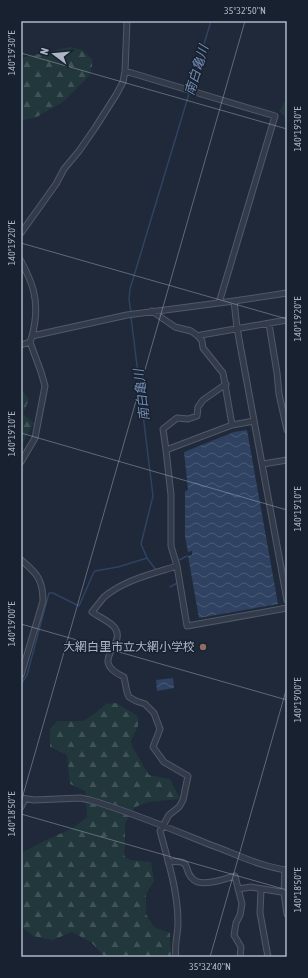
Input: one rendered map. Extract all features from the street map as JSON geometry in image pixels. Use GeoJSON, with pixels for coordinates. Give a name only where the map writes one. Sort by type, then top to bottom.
{"type":"FeatureCollection","features":[{"type":"Feature","properties":{"kind":"street"},"geometry":{"type":"LineString","coordinates":[[21,233],[56,184],[64,169],[79,151],[123,82],[125,71],[127,21]]}},
{"type":"Feature","properties":{"kind":"street"},"geometry":{"type":"LineString","coordinates":[[125,71],[275,116],[219,303]]}},
{"type":"Feature","properties":{"kind":"street"},"geometry":{"type":"LineString","coordinates":[[21,261],[35,292],[37,308],[30,342],[45,386],[35,438],[21,462]]}},
{"type":"Feature","properties":{"kind":"street"},"geometry":{"type":"LineString","coordinates":[[32,336],[127,315],[234,302],[287,293]]}},
{"type":"Feature","properties":{"kind":"street"},"geometry":{"type":"LineString","coordinates":[[234,302],[237,328],[287,600]]}},
{"type":"Feature","properties":{"kind":"street"},"geometry":{"type":"LineString","coordinates":[[152,311],[175,327],[191,331],[202,341],[203,348],[223,373],[232,425]]}},
{"type":"Feature","properties":{"kind":"street"},"geometry":{"type":"LineString","coordinates":[[198,336],[287,320]]}},
{"type":"Feature","properties":{"kind":"street"},"geometry":{"type":"LineString","coordinates":[[269,324],[278,373],[280,400],[287,430]]}},
{"type":"Feature","properties":{"kind":"street"},"geometry":{"type":"LineString","coordinates":[[21,345],[30,342]]}},
{"type":"Feature","properties":{"kind":"street"},"geometry":{"type":"LineString","coordinates":[[226,384],[203,400],[198,407],[197,416],[188,419],[177,418],[163,429],[171,494],[172,546],[177,566],[187,626],[287,608]]}},
{"type":"Feature","properties":{"kind":"street"},"geometry":{"type":"LineString","coordinates":[[166,450],[232,425],[254,421]]}},
{"type":"Feature","properties":{"kind":"street"},"geometry":{"type":"LineString","coordinates":[[263,464],[287,460]]}},
{"type":"Feature","properties":{"kind":"street"},"geometry":{"type":"LineString","coordinates":[[21,560],[34,570],[40,578],[43,601],[21,675]]}},
{"type":"Feature","properties":{"kind":"street"},"geometry":{"type":"LineString","coordinates":[[176,957],[175,947],[178,923],[176,894],[160,830],[169,815],[179,807],[183,800],[188,776],[164,762],[153,747],[160,729],[154,713],[145,704],[129,697],[124,677],[113,672],[110,668],[108,658],[117,640],[117,633],[115,628],[92,612],[104,598],[116,589],[132,581],[177,566]]}},
{"type":"Feature","properties":{"kind":"street"},"geometry":{"type":"LineString","coordinates":[[21,807],[23,799],[80,798],[90,800],[162,825],[252,861],[286,870],[285,893],[287,914]]}},
{"type":"Feature","properties":{"kind":"street"},"geometry":{"type":"LineString","coordinates":[[168,862],[179,861],[184,863],[188,867],[189,874],[195,880],[202,882],[218,882],[235,876],[242,904],[234,935],[241,947],[240,957]]}},
{"type":"Feature","properties":{"kind":"street"},"geometry":{"type":"LineString","coordinates":[[238,889],[251,887],[285,893]]}},
{"type":"Feature","properties":{"kind":"street"},"geometry":{"type":"LineString","coordinates":[[262,888],[260,913],[268,957]]}},
{"type":"Feature","properties":{"kind":"green space"},"geometry":{"type":"Polygon","coordinates":[[[70,47],[82,50],[92,59],[92,66],[89,76],[63,102],[35,118],[21,120],[21,58],[70,47]]]}},
{"type":"Feature","properties":{"kind":"green space"},"geometry":{"type":"Polygon","coordinates":[[[284,102],[287,104],[287,120],[280,111],[284,102]]]}},
{"type":"Feature","properties":{"kind":"green space"},"geometry":{"type":"Polygon","coordinates":[[[21,389],[29,399],[23,414],[34,423],[21,446],[21,389]]]}},
{"type":"Feature","properties":{"kind":"green space"},"geometry":{"type":"Polygon","coordinates":[[[116,703],[138,716],[138,726],[131,741],[133,748],[149,775],[170,779],[180,799],[149,802],[135,807],[125,823],[124,856],[130,860],[151,862],[154,881],[146,894],[146,914],[154,927],[170,933],[171,957],[105,957],[91,942],[72,932],[53,940],[33,936],[21,926],[21,853],[73,828],[87,817],[85,791],[70,784],[67,755],[50,747],[50,729],[57,721],[83,721],[106,704],[116,703]]]}},
{"type":"Feature","properties":{"kind":"water"},"geometry":{"type":"Polygon","coordinates":[[[247,430],[278,604],[199,618],[188,556],[192,555],[192,551],[188,552],[185,537],[185,491],[188,490],[184,452],[234,432],[247,430]]]}},
{"type":"Feature","properties":{"kind":"water"},"geometry":{"type":"Polygon","coordinates":[[[173,678],[174,688],[157,691],[156,680],[173,678]]]}},
{"type":"Feature","properties":{"kind":"waterway","name":"南白亀川"},"geometry":{"type":"LineString","coordinates":[[131,313],[129,299],[130,289],[211,21]]}},
{"type":"Feature","properties":{"kind":"waterway","name":"南白亀川"},"geometry":{"type":"LineString","coordinates":[[131,317],[153,496],[141,544],[147,558],[156,570]]}},
{"type":"Feature","properties":{"kind":"waterway"},"geometry":{"type":"LineString","coordinates":[[177,561],[187,556]]}},
{"type":"Feature","properties":{"kind":"waterway","name":"南白亀川"},"geometry":{"type":"LineString","coordinates":[[21,684],[27,675],[49,593],[53,593],[79,606],[95,571],[118,567],[147,558]]}},
{"type":"Feature","properties":{"kind":"waterway"},"geometry":{"type":"LineString","coordinates":[[170,587],[179,582]]}},
{"type":"Feature","properties":{"kind":"place","name":"大網白里市立大網小学校"},"geometry":{"type":"Point","coordinates":[203,647]}}]}
